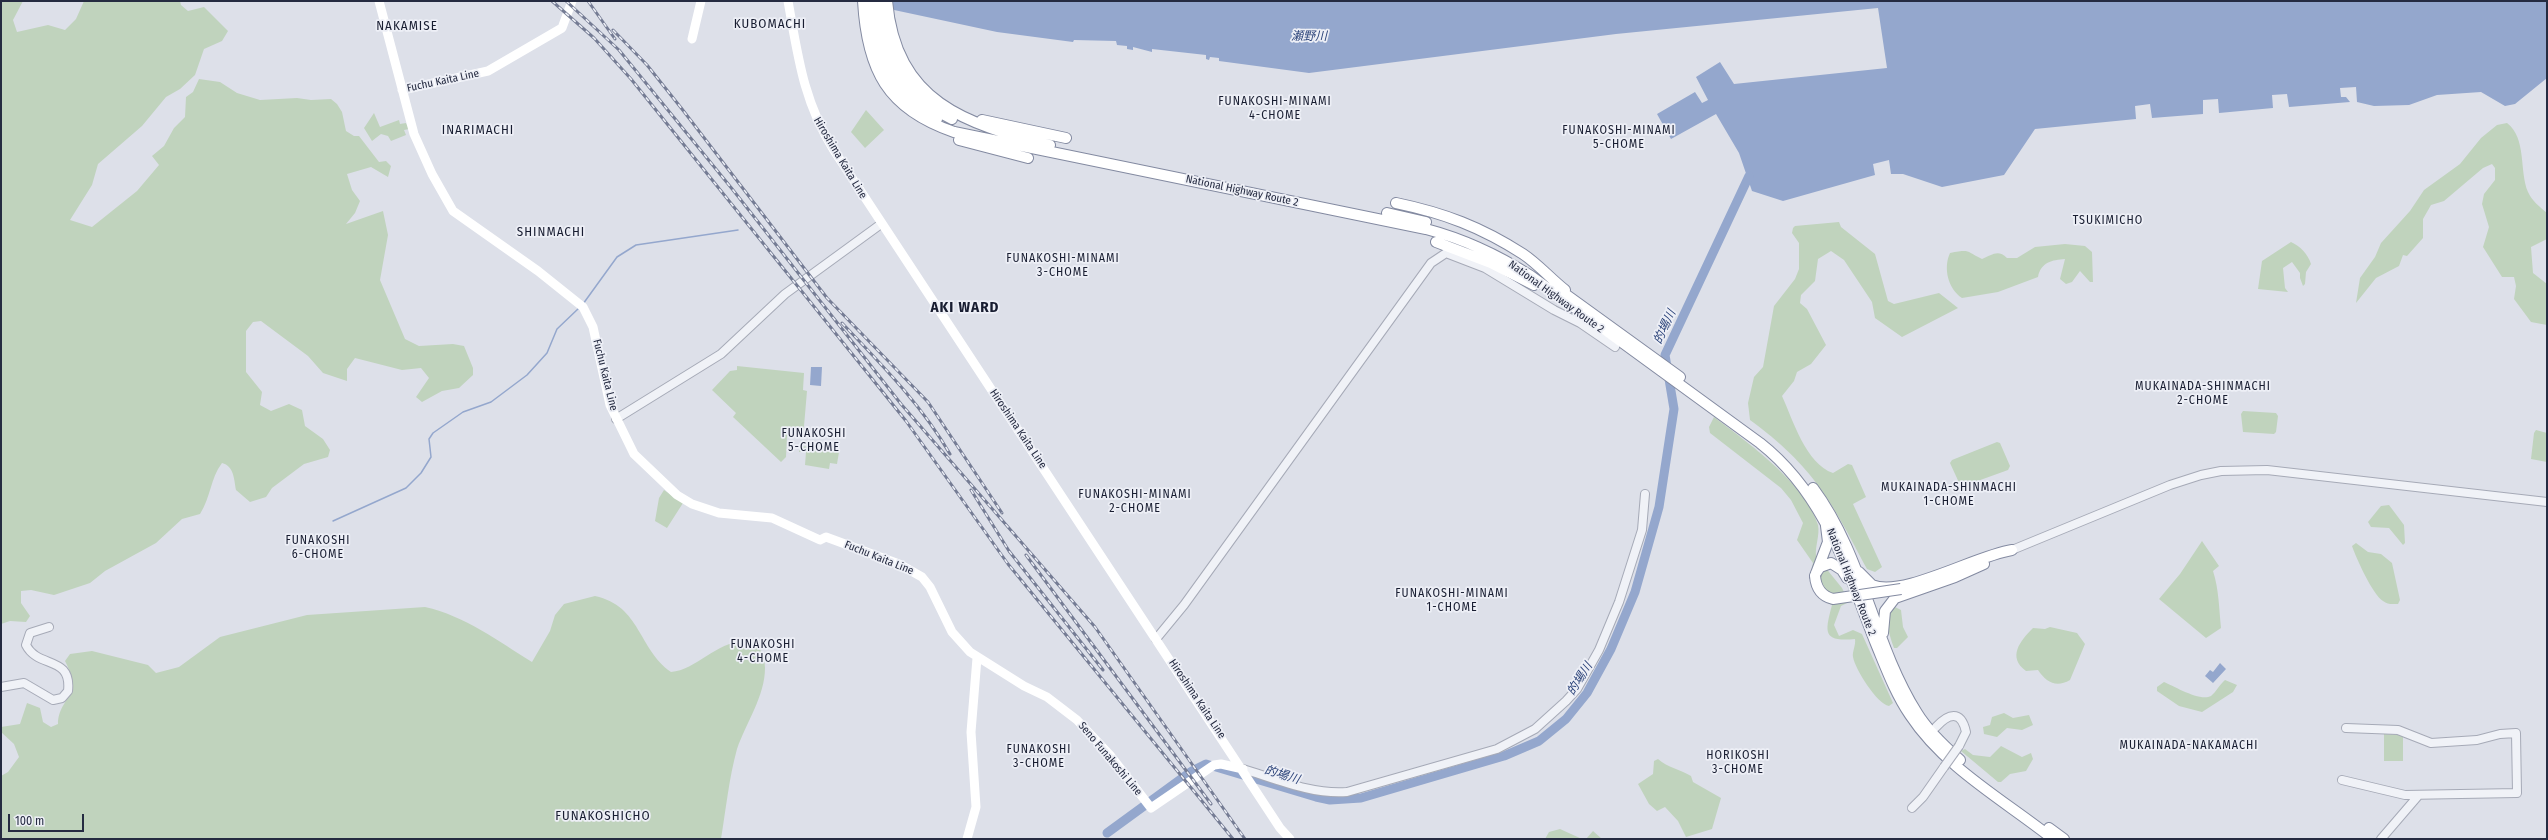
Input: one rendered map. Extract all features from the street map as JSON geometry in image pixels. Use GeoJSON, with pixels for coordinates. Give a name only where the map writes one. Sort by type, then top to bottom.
{"type":"FeatureCollection","features":[{"type":"Feature","properties":{"kind":"highway"},"geometry":{"type":"LineString","coordinates":[[872,8],[879,1]]}},
{"type":"Feature","properties":{"kind":"highway"},"geometry":{"type":"LineString","coordinates":[[872,8],[886,1]]}},
{"type":"Feature","properties":{"kind":"highway"},"geometry":{"type":"LineString","coordinates":[[872,8],[875,41],[884,66],[903,94],[925,109]]}},
{"type":"Feature","properties":{"kind":"highway"},"geometry":{"type":"LineString","coordinates":[[872,8],[895,43],[908,68],[925,109],[943,135],[1028,158]]}},
{"type":"Feature","properties":{"kind":"highway","name":"National Highway Route 2"},"geometry":{"type":"LineString","coordinates":[[925,109],[979,137],[1456,231],[1515,258],[1583,311],[1737,422],[1773,446],[1796,468],[1817,494],[1834,522],[1893,666],[1918,714],[1945,747],[2064,839]]}},
{"type":"Feature","properties":{"kind":"highway","name":"National Highway Route 2"},"geometry":{"type":"LineString","coordinates":[[925,109],[978,130],[1065,143],[1384,216]]}},
{"type":"Feature","properties":{"kind":"highway"},"geometry":{"type":"LineString","coordinates":[[1396,203],[1443,214],[1483,230],[1524,255],[1563,296]]}},
{"type":"Feature","properties":{"kind":"highway"},"geometry":{"type":"LineString","coordinates":[[1436,242],[1491,263],[1563,296]]}},
{"type":"Feature","properties":{"kind":"highway","name":"National Highway Route 2"},"geometry":{"type":"LineString","coordinates":[[1737,422],[1769,450],[1793,474],[1812,498],[1833,535],[1899,696],[1929,741],[1949,760],[2053,839]]}},
{"type":"Feature","properties":{"kind":"highway"},"geometry":{"type":"LineString","coordinates":[[1793,474],[1810,497],[1827,530],[1828,542],[1815,576],[1819,590],[1825,596],[1833,599],[1901,589],[1938,579],[2012,550]]}},
{"type":"Feature","properties":{"kind":"highway"},"geometry":{"type":"LineString","coordinates":[[1834,522],[1860,575],[1868,583],[1879,587],[1919,581],[2012,550]]}},
{"type":"Feature","properties":{"kind":"highway"},"geometry":{"type":"LineString","coordinates":[[1893,666],[1882,629],[1885,611],[1892,601],[1903,594],[1955,577],[2012,550]]}},
{"type":"Feature","properties":{"kind":"highway"},"geometry":{"type":"LineString","coordinates":[[1815,576],[1820,567],[1831,563],[1846,575],[1868,623]]}},
{"type":"Feature","properties":{"kind":"highway"},"geometry":{"type":"LineString","coordinates":[[1918,714],[1931,726],[1936,727],[1937,734],[1945,747]]}},
{"type":"Feature","properties":{"kind":"main road"},"geometry":{"type":"LineString","coordinates":[[379,1],[402,90]]}},
{"type":"Feature","properties":{"kind":"main road","name":"Fuchu Kaita Line"},"geometry":{"type":"LineString","coordinates":[[572,1],[562,28],[488,71],[402,90],[421,151],[453,211],[538,271],[583,307],[592,327],[607,395],[616,419],[634,454],[677,495],[692,504],[719,513],[774,519],[820,540],[826,537],[916,572],[930,587],[952,632],[977,658]]}},
{"type":"Feature","properties":{"kind":"main road"},"geometry":{"type":"LineString","coordinates":[[692,39],[701,1]]}},
{"type":"Feature","properties":{"kind":"main road","name":"Hiroshima Kaita Line"},"geometry":{"type":"LineString","coordinates":[[788,1],[807,95],[823,132],[881,224],[1245,772],[1280,828],[1290,839]]}},
{"type":"Feature","properties":{"kind":"main road"},"geometry":{"type":"LineString","coordinates":[[967,839],[976,807],[971,732],[977,658]]}},
{"type":"Feature","properties":{"kind":"main road","name":"Seno Funakoshi Line"},"geometry":{"type":"LineString","coordinates":[[977,658],[1024,686],[1047,697],[1068,713],[1092,735],[1151,808],[1210,767],[1221,764],[1245,772]]}},
{"type":"Feature","properties":{"kind":"street"},"geometry":{"type":"LineString","coordinates":[[616,419],[721,354],[785,294],[881,224]]}},
{"type":"Feature","properties":{"kind":"street"},"geometry":{"type":"LineString","coordinates":[[1156,639],[1184,605],[1431,263],[1439,256],[1446,253],[1454,255],[1485,268],[1554,310],[1580,323],[1615,347]]}},
{"type":"Feature","properties":{"kind":"street"},"geometry":{"type":"LineString","coordinates":[[2012,550],[2170,485],[2221,471],[2267,470],[2547,502]]}},
{"type":"Feature","properties":{"kind":"street"},"geometry":{"type":"LineString","coordinates":[[1245,772],[1315,790],[1332,793],[1348,792],[1497,748],[1535,729],[1575,692],[1599,650],[1620,602],[1642,530],[1645,494]]}},
{"type":"Feature","properties":{"kind":"street"},"geometry":{"type":"LineString","coordinates":[[1,686],[24,683],[52,700],[62,698],[68,691],[67,674],[61,667],[29,652],[26,645],[30,633],[49,626]]}},
{"type":"Feature","properties":{"kind":"street"},"geometry":{"type":"LineString","coordinates":[[1912,808],[1923,797],[1959,746],[1966,732],[1964,724],[1957,717],[1950,715],[1946,716],[1936,727]]}},
{"type":"Feature","properties":{"kind":"street"},"geometry":{"type":"LineString","coordinates":[[2342,780],[2405,795],[2418,796],[2517,793],[2516,733],[2500,734],[2477,740],[2431,743],[2398,730],[2346,728]]}},
{"type":"Feature","properties":{"kind":"street"},"geometry":{"type":"LineString","coordinates":[[2380,839],[2418,796]]}},
{"type":"Feature","properties":{"kind":"green space"},"geometry":{"type":"Polygon","coordinates":[[[1,1],[23,1],[13,20],[17,32],[48,25],[65,30],[76,19],[84,1],[180,1],[181,5],[188,11],[204,7],[228,31],[222,41],[204,49],[195,75],[180,89],[166,97],[142,126],[98,164],[92,185],[70,220],[92,227],[137,191],[159,165],[152,156],[164,146],[174,128],[185,117],[186,97],[193,92],[199,79],[220,82],[237,93],[260,100],[297,98],[311,100],[331,99],[337,104],[342,112],[346,131],[354,136],[359,136],[379,162],[386,161],[391,166],[388,177],[371,167],[347,174],[352,190],[360,201],[355,213],[346,224],[383,211],[388,235],[380,280],[405,339],[419,346],[453,344],[464,346],[473,368],[473,375],[459,388],[442,391],[422,402],[416,397],[429,378],[421,368],[402,370],[355,358],[347,369],[347,381],[323,373],[308,356],[261,321],[253,322],[246,331],[246,372],[262,392],[260,405],[271,411],[289,404],[302,410],[305,426],[323,439],[330,450],[328,457],[304,464],[272,488],[266,497],[250,502],[236,490],[234,477],[231,470],[222,463],[215,475],[204,508],[200,514],[182,519],[156,543],[105,571],[90,583],[54,595],[31,590],[21,591],[21,603],[30,616],[26,622],[10,621],[1,624],[1,1]]]}},
{"type":"Feature","properties":{"kind":"green space"},"geometry":{"type":"Polygon","coordinates":[[[866,110],[884,130],[865,148],[851,132],[866,110]]]}},
{"type":"Feature","properties":{"kind":"green space"},"geometry":{"type":"Polygon","coordinates":[[[374,113],[380,127],[399,120],[400,124],[406,123],[409,129],[404,130],[406,135],[391,141],[388,136],[381,134],[372,141],[364,128],[374,113]]]}},
{"type":"Feature","properties":{"kind":"green space"},"geometry":{"type":"Polygon","coordinates":[[[2507,123],[2513,129],[2520,146],[2525,184],[2528,192],[2534,201],[2547,213],[2547,239],[2531,247],[2533,273],[2547,284],[2547,325],[2531,322],[2514,299],[2516,286],[2514,277],[2502,277],[2483,247],[2489,227],[2482,204],[2484,194],[2495,180],[2495,168],[2492,164],[2483,168],[2444,201],[2431,205],[2423,219],[2423,238],[2407,256],[2403,255],[2399,266],[2376,278],[2356,303],[2360,278],[2375,257],[2381,243],[2410,211],[2424,190],[2460,164],[2481,138],[2497,125],[2507,123]]]}},
{"type":"Feature","properties":{"kind":"green space"},"geometry":{"type":"Polygon","coordinates":[[[1839,222],[1841,227],[1875,254],[1888,301],[1894,304],[1939,293],[1958,308],[1902,337],[1875,318],[1872,302],[1844,260],[1831,251],[1818,259],[1815,281],[1801,295],[1800,303],[1807,309],[1826,345],[1811,364],[1797,372],[1794,381],[1782,396],[1796,429],[1815,461],[1833,473],[1848,464],[1852,465],[1866,497],[1853,504],[1882,567],[1875,572],[1867,569],[1843,524],[1819,487],[1790,453],[1750,420],[1748,403],[1754,377],[1763,367],[1774,306],[1795,279],[1799,269],[1799,243],[1792,233],[1793,228],[1795,226],[1839,222]]]}},
{"type":"Feature","properties":{"kind":"green space"},"geometry":{"type":"Polygon","coordinates":[[[2291,242],[2303,251],[2311,264],[2306,272],[2305,284],[2303,286],[2300,273],[2292,262],[2283,268],[2285,288],[2288,292],[2258,289],[2262,261],[2291,242]]]}},
{"type":"Feature","properties":{"kind":"green space"},"geometry":{"type":"Polygon","coordinates":[[[2065,244],[2085,246],[2092,252],[2093,282],[2090,282],[2080,271],[2072,282],[2066,284],[2060,279],[2065,259],[2052,261],[2044,265],[2039,272],[2038,277],[1998,292],[1962,298],[1953,289],[1948,278],[1947,265],[1950,253],[1965,251],[1982,259],[1998,253],[2007,258],[2017,258],[2035,247],[2065,244]]]}},
{"type":"Feature","properties":{"kind":"green space"},"geometry":{"type":"Polygon","coordinates":[[[737,366],[804,373],[803,390],[807,391],[803,438],[787,436],[786,457],[781,462],[733,417],[736,413],[712,390],[730,371],[737,370],[737,366]]]}},
{"type":"Feature","properties":{"kind":"green space"},"geometry":{"type":"Polygon","coordinates":[[[2243,411],[2276,413],[2278,416],[2276,432],[2274,434],[2243,432],[2241,414],[2243,411]]]}},
{"type":"Feature","properties":{"kind":"green space"},"geometry":{"type":"Polygon","coordinates":[[[1714,417],[1774,465],[1802,495],[1812,510],[1818,525],[1816,556],[1842,588],[1849,602],[1841,606],[1834,625],[1839,636],[1853,630],[1862,634],[1893,703],[1889,706],[1884,704],[1873,693],[1862,677],[1853,657],[1855,639],[1836,639],[1831,637],[1828,633],[1828,622],[1832,605],[1820,598],[1813,588],[1811,576],[1813,563],[1797,540],[1803,523],[1791,500],[1781,488],[1710,433],[1709,427],[1714,417]]]}},
{"type":"Feature","properties":{"kind":"green space"},"geometry":{"type":"Polygon","coordinates":[[[2536,430],[2547,433],[2547,462],[2531,459],[2534,433],[2536,430]]]}},
{"type":"Feature","properties":{"kind":"green space"},"geometry":{"type":"Polygon","coordinates":[[[1997,442],[2000,443],[2010,466],[2008,470],[1961,487],[1950,463],[1952,460],[1997,442]]]}},
{"type":"Feature","properties":{"kind":"green space"},"geometry":{"type":"Polygon","coordinates":[[[800,446],[835,449],[839,452],[837,464],[830,463],[829,469],[805,465],[806,452],[799,452],[800,446]]]}},
{"type":"Feature","properties":{"kind":"green space"},"geometry":{"type":"Polygon","coordinates":[[[664,490],[683,503],[667,528],[655,521],[659,498],[664,490]]]}},
{"type":"Feature","properties":{"kind":"green space"},"geometry":{"type":"Polygon","coordinates":[[[2389,505],[2404,525],[2405,543],[2403,545],[2389,528],[2371,527],[2368,522],[2381,506],[2389,505]]]}},
{"type":"Feature","properties":{"kind":"green space"},"geometry":{"type":"Polygon","coordinates":[[[2202,541],[2219,566],[2213,571],[2218,592],[2221,628],[2206,638],[2159,599],[2180,574],[2202,541]]]}},
{"type":"Feature","properties":{"kind":"green space"},"geometry":{"type":"Polygon","coordinates":[[[2356,543],[2368,552],[2381,554],[2392,563],[2400,600],[2398,604],[2390,604],[2385,602],[2374,592],[2354,552],[2352,546],[2356,543]]]}},
{"type":"Feature","properties":{"kind":"green space"},"geometry":{"type":"Polygon","coordinates":[[[595,596],[610,601],[622,609],[631,618],[660,663],[671,672],[690,666],[728,644],[749,642],[757,646],[762,652],[765,668],[762,689],[737,749],[721,839],[1,839],[1,776],[8,772],[19,757],[14,744],[1,732],[1,727],[20,724],[27,703],[40,708],[43,722],[51,727],[58,724],[59,715],[71,690],[72,683],[70,673],[65,661],[70,654],[92,651],[148,665],[156,673],[179,667],[220,637],[307,615],[425,607],[454,616],[481,630],[532,662],[550,631],[555,615],[564,604],[595,596]]]}},
{"type":"Feature","properties":{"kind":"green space"},"geometry":{"type":"Polygon","coordinates":[[[1893,606],[1901,610],[1903,627],[1908,637],[1897,648],[1894,648],[1888,627],[1890,611],[1893,606]]]}},
{"type":"Feature","properties":{"kind":"green space"},"geometry":{"type":"Polygon","coordinates":[[[2050,627],[2077,633],[2085,644],[2070,680],[2060,684],[2048,681],[2038,670],[2026,671],[2020,666],[2016,655],[2020,644],[2033,628],[2045,629],[2050,627]]]}},
{"type":"Feature","properties":{"kind":"green space"},"geometry":{"type":"Polygon","coordinates":[[[2225,680],[2237,685],[2233,692],[2202,712],[2179,706],[2157,691],[2157,687],[2164,682],[2194,695],[2206,697],[2211,696],[2225,680]]]}},
{"type":"Feature","properties":{"kind":"green space"},"geometry":{"type":"Polygon","coordinates":[[[2004,713],[2013,718],[2029,715],[2033,725],[2022,730],[2007,728],[1997,737],[1984,734],[1983,727],[1990,725],[1992,717],[2004,713]]]}},
{"type":"Feature","properties":{"kind":"green space"},"geometry":{"type":"Polygon","coordinates":[[[2384,734],[2403,735],[2403,761],[2384,761],[2384,734]]]}},
{"type":"Feature","properties":{"kind":"green space"},"geometry":{"type":"Polygon","coordinates":[[[2001,746],[2022,757],[2031,753],[2033,759],[2026,771],[2010,774],[2001,782],[1998,782],[1961,751],[1965,749],[1973,755],[1990,757],[2001,746]]]}},
{"type":"Feature","properties":{"kind":"green space"},"geometry":{"type":"Polygon","coordinates":[[[1658,759],[1691,776],[1693,782],[1721,798],[1712,829],[1686,837],[1678,821],[1665,807],[1657,811],[1649,804],[1638,784],[1653,774],[1654,761],[1658,759]]]}},
{"type":"Feature","properties":{"kind":"green space"},"geometry":{"type":"Polygon","coordinates":[[[1560,829],[1582,839],[1545,839],[1549,832],[1560,829]]]}},
{"type":"Feature","properties":{"kind":"green space"},"geometry":{"type":"Polygon","coordinates":[[[1593,831],[1602,839],[1586,839],[1593,831]]]}},
{"type":"Feature","properties":{"kind":"water","name":"瀬野川"},"geometry":{"type":"Polygon","coordinates":[[[852,1],[2547,1],[2547,78],[2515,104],[2505,106],[2481,92],[2437,95],[2409,105],[2374,106],[2357,102],[2356,87],[2340,88],[2341,97],[2346,97],[2350,102],[2289,107],[2287,94],[2272,95],[2273,108],[2219,113],[2218,99],[2203,100],[2203,114],[2152,118],[2150,104],[2135,106],[2136,119],[2035,129],[2004,175],[1942,187],[1903,174],[1891,174],[1889,160],[1873,164],[1875,175],[1783,201],[1752,191],[1739,153],[1716,114],[1671,139],[1657,114],[1695,92],[1702,103],[1708,100],[1696,77],[1720,62],[1734,84],[1887,68],[1878,8],[1616,34],[1309,73],[1219,61],[1219,58],[1210,57],[1209,60],[1206,59],[1206,55],[1152,49],[1152,52],[1133,47],[1133,50],[1127,49],[1127,46],[1117,45],[1116,41],[1074,40],[1073,42],[997,32],[852,1]]]}},
{"type":"Feature","properties":{"kind":"water"},"geometry":{"type":"Polygon","coordinates":[[[811,367],[822,367],[821,386],[810,385],[811,367]]]}},
{"type":"Feature","properties":{"kind":"water"},"geometry":{"type":"Polygon","coordinates":[[[2220,663],[2226,669],[2213,683],[2205,676],[2210,670],[2213,672],[2220,663]]]}},
{"type":"Feature","properties":{"kind":"waterway","name":"的場川"},"geometry":{"type":"LineString","coordinates":[[1107,833],[1192,771],[1206,764],[1316,797],[1330,800],[1361,798],[1504,756],[1539,741],[1566,719],[1587,693],[1611,649],[1635,592],[1659,507],[1674,409],[1665,355],[1749,176]]}},
{"type":"Feature","properties":{"kind":"waterway"},"geometry":{"type":"LineString","coordinates":[[583,304],[617,257],[636,245],[738,230]]}},
{"type":"Feature","properties":{"kind":"waterway"},"geometry":{"type":"LineString","coordinates":[[333,521],[406,488],[421,473],[431,457],[429,439],[433,433],[463,412],[491,402],[527,375],[547,353],[557,329],[579,308]]}},
{"type":"Feature","properties":{"kind":"railway"},"geometry":{"type":"LineString","coordinates":[[552,1],[594,38],[631,79],[906,421],[1008,564],[1233,839]]}},
{"type":"Feature","properties":{"kind":"railway"},"geometry":{"type":"LineString","coordinates":[[566,1],[619,50],[733,190],[901,404],[1095,627],[1245,839]]}},
{"type":"Feature","properties":{"kind":"railway"},"geometry":{"type":"LineString","coordinates":[[588,1],[615,39]]}},
{"type":"Feature","properties":{"kind":"railway"},"geometry":{"type":"LineString","coordinates":[[613,30],[647,65],[827,298],[928,402],[1002,513]]}},
{"type":"Feature","properties":{"kind":"railway"},"geometry":{"type":"LineString","coordinates":[[842,323],[900,385],[926,418],[950,454]]}},
{"type":"Feature","properties":{"kind":"railway"},"geometry":{"type":"LineString","coordinates":[[971,490],[1009,551],[1103,670]]}},
{"type":"Feature","properties":{"kind":"railway"},"geometry":{"type":"LineString","coordinates":[[1026,555],[1211,804]]}},
{"type":"Feature","properties":{"kind":"district","name":"KUBOMACHI"},"geometry":{"type":"Point","coordinates":[770,24]}},
{"type":"Feature","properties":{"kind":"district","name":"NAKAMISE"},"geometry":{"type":"Point","coordinates":[407,26]}},
{"type":"Feature","properties":{"kind":"district","name":"FUNAKOSHI-MINAMI 4-CHOME"},"geometry":{"type":"Point","coordinates":[1275,109]}},
{"type":"Feature","properties":{"kind":"district","name":"INARIMACHI"},"geometry":{"type":"Point","coordinates":[478,130]}},
{"type":"Feature","properties":{"kind":"district","name":"FUNAKOSHI-MINAMI 5-CHOME"},"geometry":{"type":"Point","coordinates":[1619,138]}},
{"type":"Feature","properties":{"kind":"district","name":"TSUKIMICHO"},"geometry":{"type":"Point","coordinates":[2108,221]}},
{"type":"Feature","properties":{"kind":"district","name":"SHINMACHI"},"geometry":{"type":"Point","coordinates":[551,232]}},
{"type":"Feature","properties":{"kind":"district","name":"FUNAKOSHI-MINAMI 3-CHOME"},"geometry":{"type":"Point","coordinates":[1063,266]}},
{"type":"Feature","properties":{"kind":"district","name":"AKI WARD"},"geometry":{"type":"Point","coordinates":[965,308]}},
{"type":"Feature","properties":{"kind":"district","name":"MUKAINADA-SHINMACHI 2-CHOME"},"geometry":{"type":"Point","coordinates":[2203,394]}},
{"type":"Feature","properties":{"kind":"district","name":"FUNAKOSHI 5-CHOME"},"geometry":{"type":"Point","coordinates":[814,441]}},
{"type":"Feature","properties":{"kind":"district","name":"MUKAINADA-SHINMACHI 1-CHOME"},"geometry":{"type":"Point","coordinates":[1949,495]}},
{"type":"Feature","properties":{"kind":"district","name":"FUNAKOSHI-MINAMI 2-CHOME"},"geometry":{"type":"Point","coordinates":[1135,502]}},
{"type":"Feature","properties":{"kind":"district","name":"FUNAKOSHI 6-CHOME"},"geometry":{"type":"Point","coordinates":[318,548]}},
{"type":"Feature","properties":{"kind":"district","name":"FUNAKOSHI-MINAMI 1-CHOME"},"geometry":{"type":"Point","coordinates":[1452,601]}},
{"type":"Feature","properties":{"kind":"district","name":"FUNAKOSHI 4-CHOME"},"geometry":{"type":"Point","coordinates":[763,652]}},
{"type":"Feature","properties":{"kind":"district","name":"MUKAINADA-NAKAMACHI"},"geometry":{"type":"Point","coordinates":[2189,746]}},
{"type":"Feature","properties":{"kind":"district","name":"FUNAKOSHI 3-CHOME"},"geometry":{"type":"Point","coordinates":[1039,757]}},
{"type":"Feature","properties":{"kind":"district","name":"HORIKOSHI 3-CHOME"},"geometry":{"type":"Point","coordinates":[1738,763]}},
{"type":"Feature","properties":{"kind":"district","name":"FUNAKOSHICHO"},"geometry":{"type":"Point","coordinates":[603,816]}}]}
